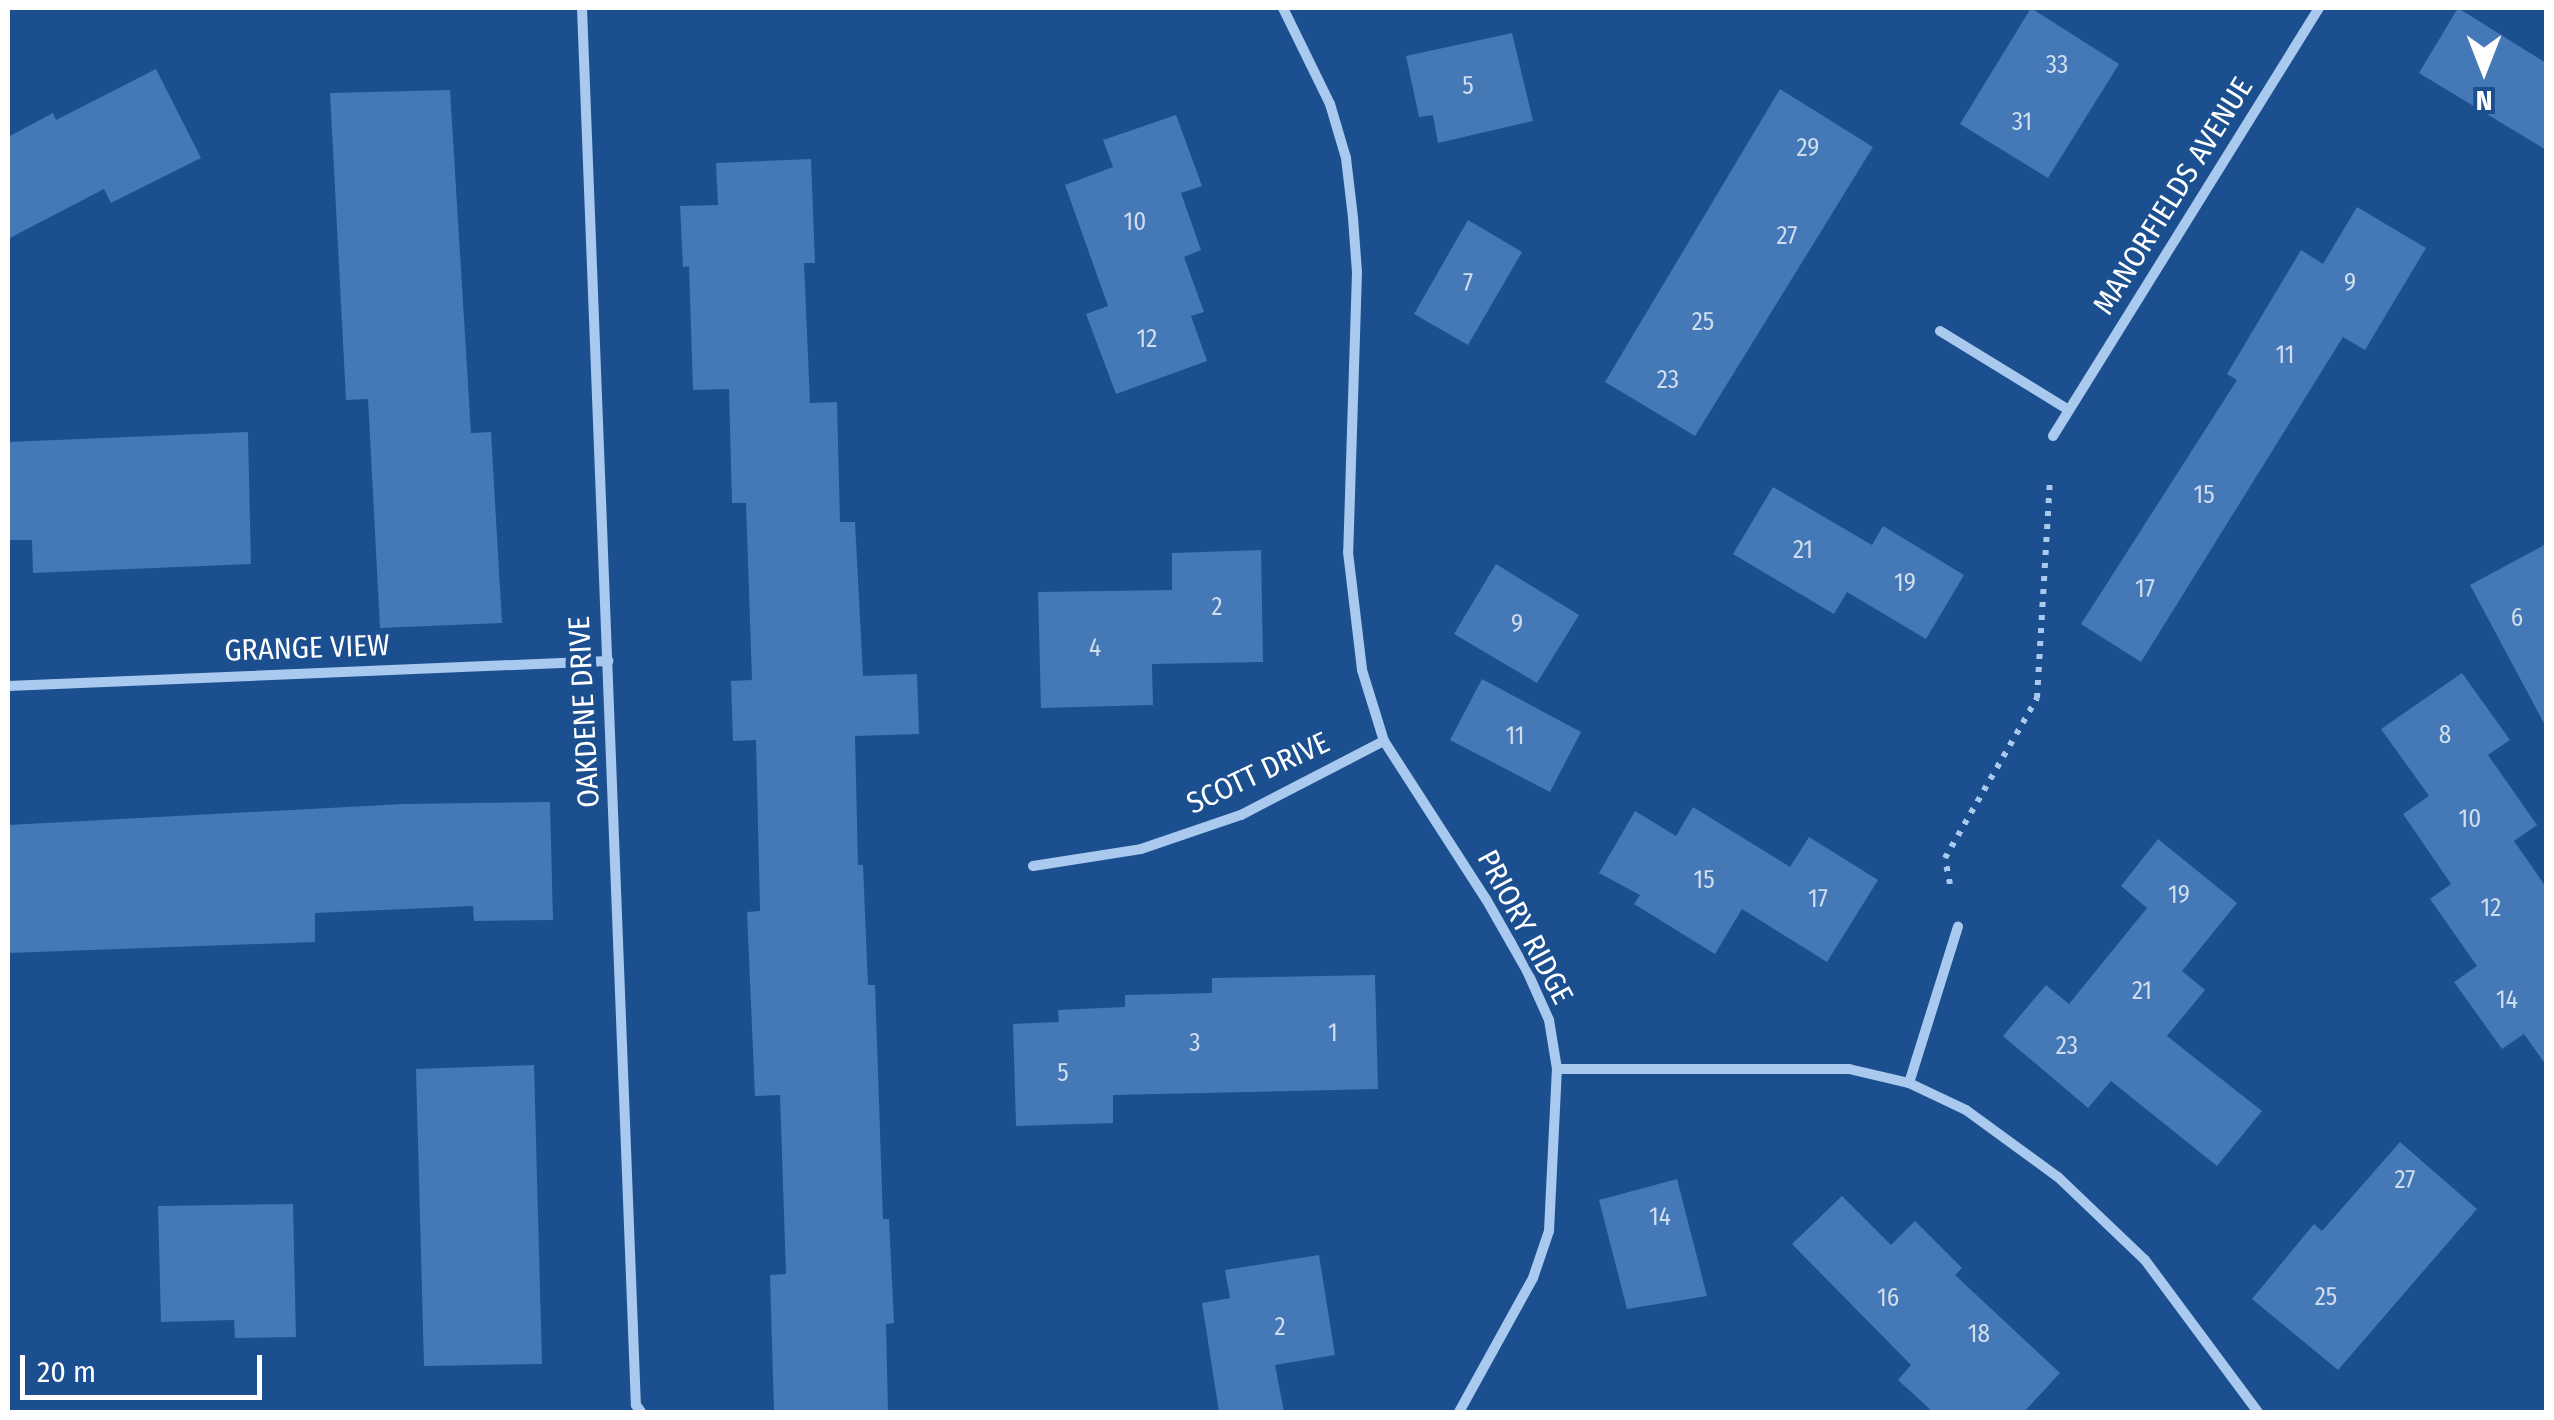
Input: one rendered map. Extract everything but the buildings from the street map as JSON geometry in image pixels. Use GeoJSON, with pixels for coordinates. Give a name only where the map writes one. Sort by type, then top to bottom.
{"type":"FeatureCollection","features":[{"type":"Feature","properties":{"kind":"street","name":"OAKDENE DRIVE"},"geometry":{"type":"LineString","coordinates":[[582,8],[634,1410]]}},
{"type":"Feature","properties":{"kind":"street","name":"PRIORY RIDGE"},"geometry":{"type":"LineString","coordinates":[[1284,8],[1330,104],[1346,158],[1357,272],[1348,552],[1362,670],[1384,741],[1486,898],[1527,971],[1549,1020],[1558,1069],[1549,1231],[1533,1278],[1459,1412]]}},
{"type":"Feature","properties":{"kind":"street","name":"MANORFIELDS AVENUE"},"geometry":{"type":"LineString","coordinates":[[2053,436],[2319,8]]}},
{"type":"Feature","properties":{"kind":"street"},"geometry":{"type":"LineString","coordinates":[[1940,331],[2069,410]]}},
{"type":"Feature","properties":{"kind":"street","name":"GRANGE VIEW"},"geometry":{"type":"LineString","coordinates":[[8,686],[608,660]]}},
{"type":"Feature","properties":{"kind":"street","name":"SCOTT DRIVE"},"geometry":{"type":"LineString","coordinates":[[1033,866],[1141,849],[1241,815],[1384,741]]}},
{"type":"Feature","properties":{"kind":"street"},"geometry":{"type":"LineString","coordinates":[[1909,1083],[1958,927]]}},
{"type":"Feature","properties":{"kind":"street"},"geometry":{"type":"LineString","coordinates":[[1558,1069],[1849,1069],[1909,1083],[1966,1110],[2058,1177],[2145,1260],[2258,1412]]}},
{"type":"Feature","properties":{"kind":"path"},"geometry":{"type":"LineString","coordinates":[[1958,927],[1945,858],[2037,698],[2053,436]]}}]}
